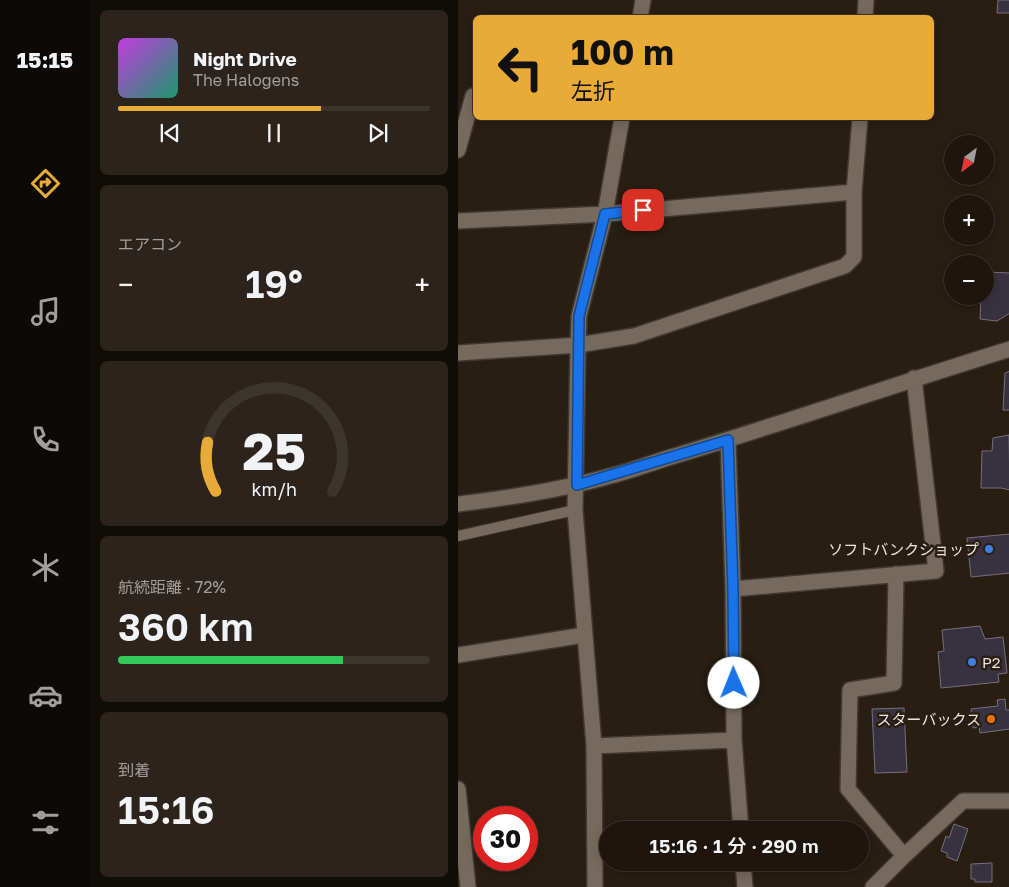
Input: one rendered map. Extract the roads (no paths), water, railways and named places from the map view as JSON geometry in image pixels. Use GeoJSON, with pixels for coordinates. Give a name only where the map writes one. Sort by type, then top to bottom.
{"type":"FeatureCollection","features":[{"type":"Feature","properties":{"kind":"street"},"geometry":{"type":"LineString","coordinates":[[640,15],[643,0]]}},
{"type":"Feature","properties":{"kind":"street"},"geometry":{"type":"LineString","coordinates":[[865,15],[866,0]]}},
{"type":"Feature","properties":{"kind":"street"},"geometry":{"type":"LineString","coordinates":[[458,150],[473,96]]}},
{"type":"Feature","properties":{"kind":"street"},"geometry":{"type":"LineString","coordinates":[[595,887],[594,746],[575,510],[579,316],[605,214],[622,120]]}},
{"type":"Feature","properties":{"kind":"street"},"geometry":{"type":"LineString","coordinates":[[458,353],[578,345],[634,336],[845,266],[854,257],[854,192],[860,120]]}},
{"type":"Feature","properties":{"kind":"street"},"geometry":{"type":"LineString","coordinates":[[458,222],[605,214],[854,192]]}},
{"type":"Feature","properties":{"kind":"street"},"geometry":{"type":"LineString","coordinates":[[458,504],[496,500],[577,485],[728,440],[914,378],[1010,349]]}},
{"type":"Feature","properties":{"kind":"street"},"geometry":{"type":"LineString","coordinates":[[733,589],[936,571],[914,378]]}},
{"type":"Feature","properties":{"kind":"street"},"geometry":{"type":"LineString","coordinates":[[728,440],[733,589],[734,740],[739,821]]}},
{"type":"Feature","properties":{"kind":"street"},"geometry":{"type":"LineString","coordinates":[[896,574],[894,683],[850,690],[848,789],[904,856]]}},
{"type":"Feature","properties":{"kind":"street"},"geometry":{"type":"LineString","coordinates":[[458,655],[584,635]]}},
{"type":"Feature","properties":{"kind":"street"},"geometry":{"type":"LineString","coordinates":[[594,746],[734,740]]}},
{"type":"Feature","properties":{"kind":"street"},"geometry":{"type":"LineString","coordinates":[[458,789],[468,887]]}},
{"type":"Feature","properties":{"kind":"street"},"geometry":{"type":"LineString","coordinates":[[873,887],[963,801],[1010,801]]}},
{"type":"Feature","properties":{"kind":"street"},"geometry":{"type":"LineString","coordinates":[[743,871],[744,887]]}},
{"type":"Feature","properties":{"kind":"lane"},"geometry":{"type":"LineString","coordinates":[[458,536],[575,510]]}},
{"type":"Feature","properties":{"kind":"place","name":"ソフトバンクショップ"},"geometry":{"type":"Point","coordinates":[989,549]}},
{"type":"Feature","properties":{"kind":"place","name":"P2"},"geometry":{"type":"Point","coordinates":[972,662]}},
{"type":"Feature","properties":{"kind":"place","name":"スターバックス"},"geometry":{"type":"Point","coordinates":[991,719]}}]}
